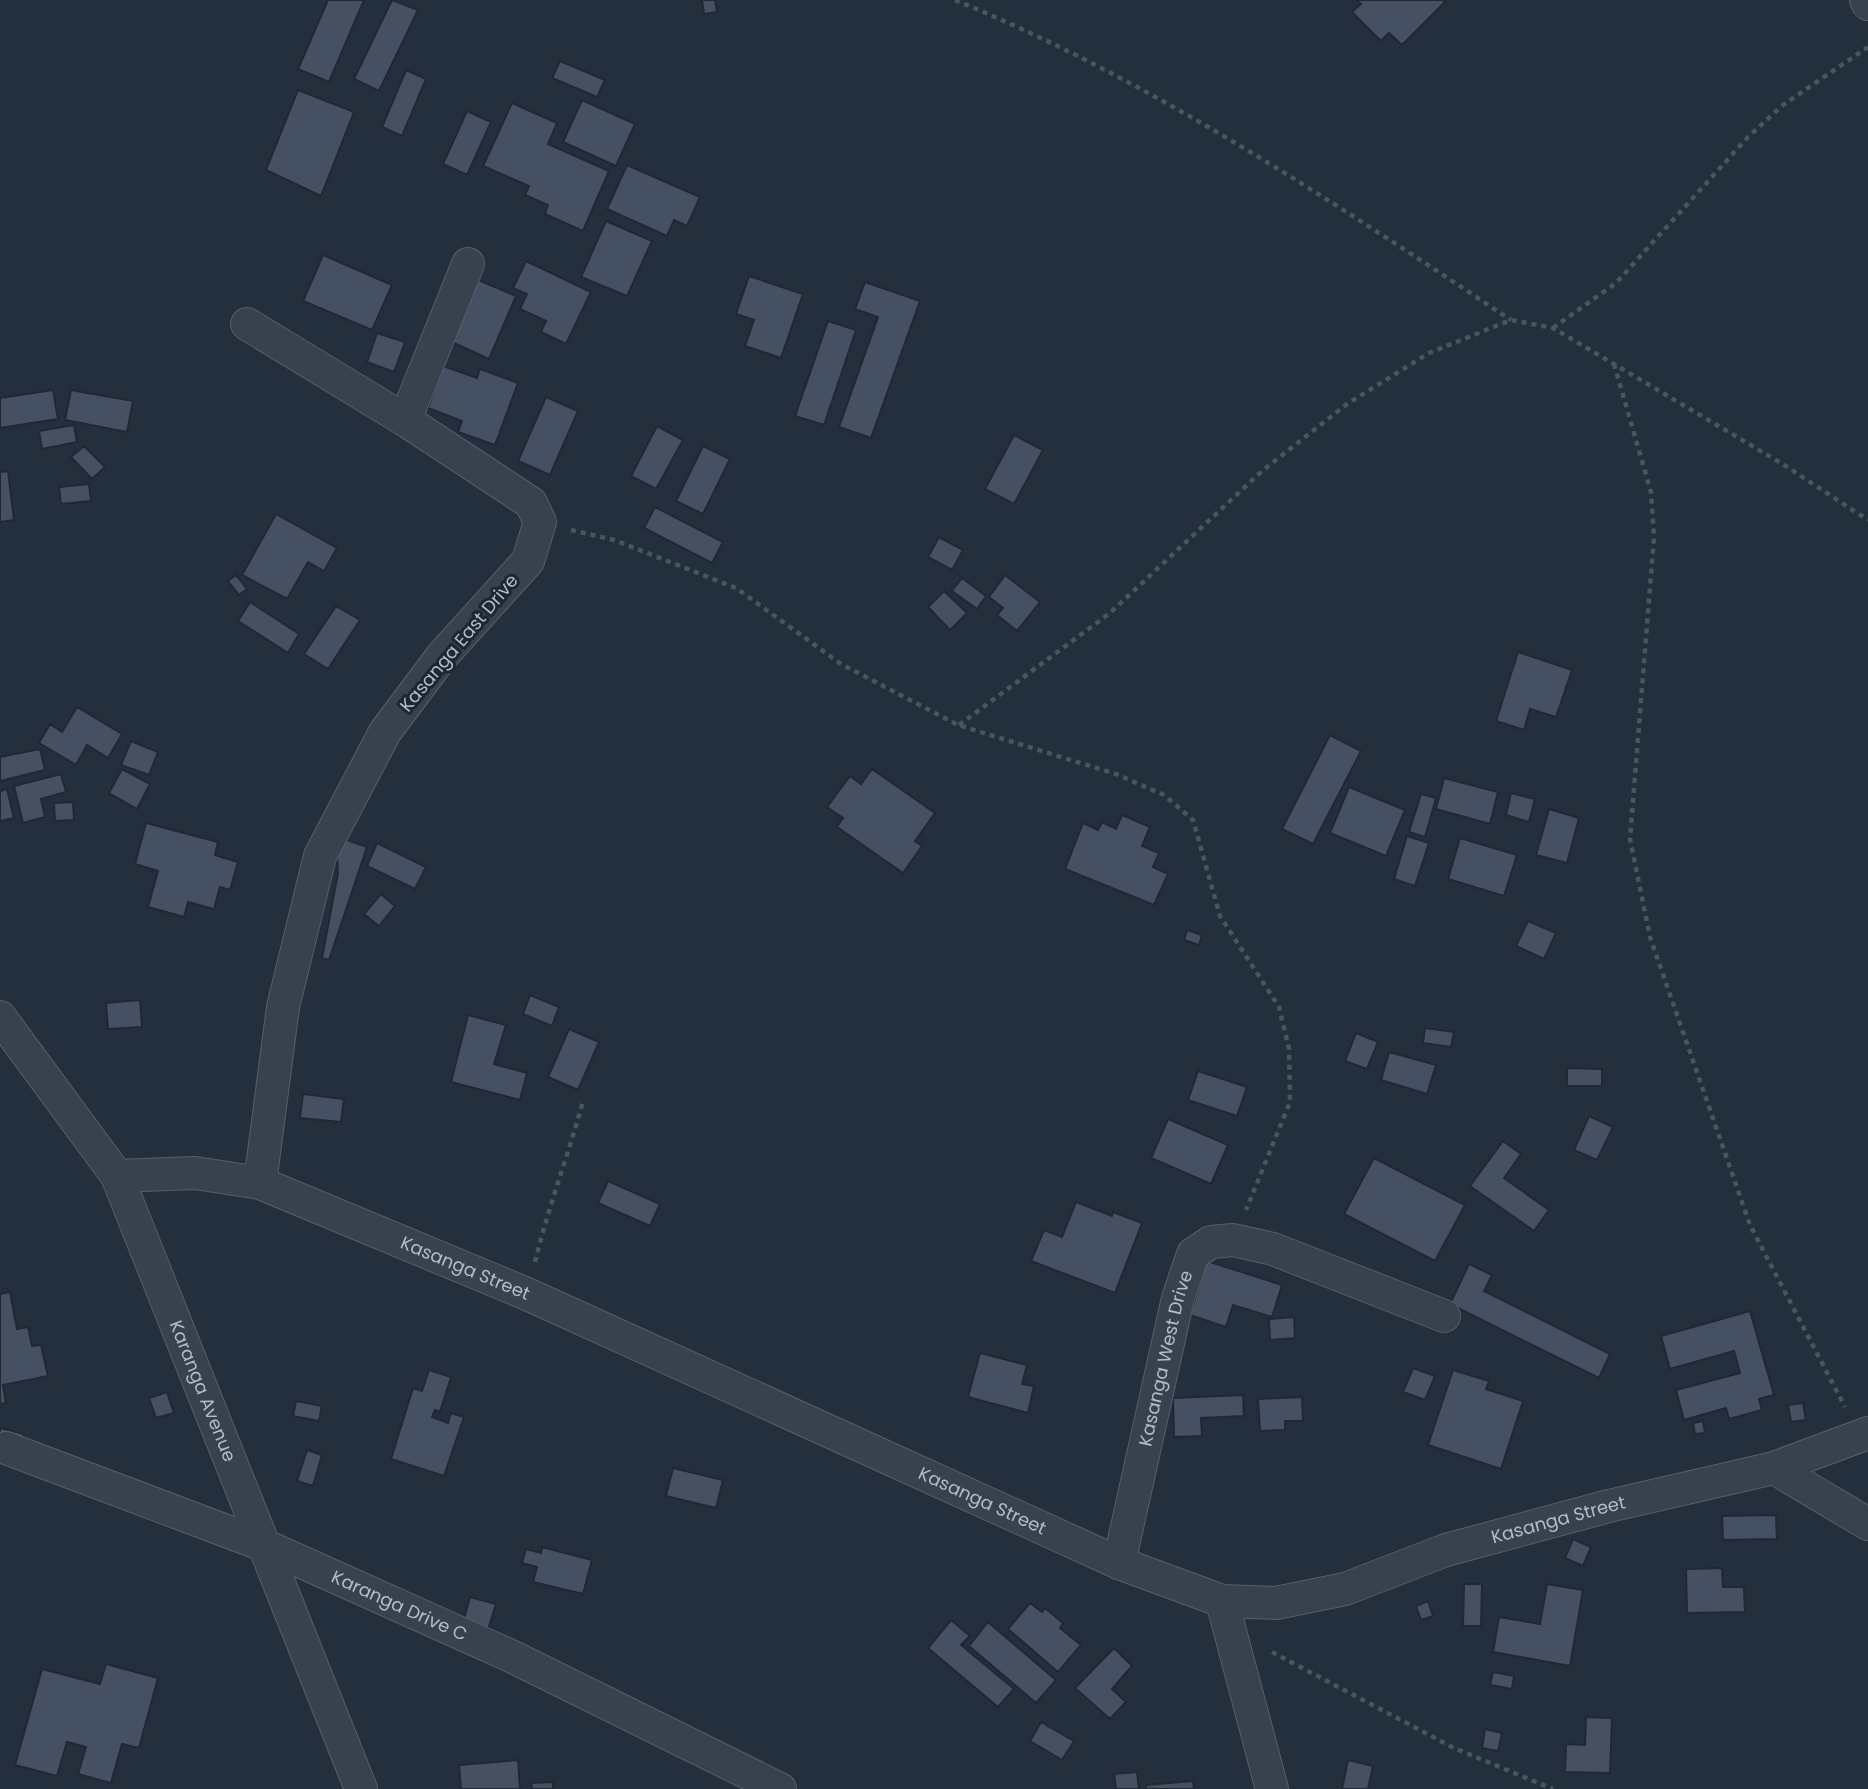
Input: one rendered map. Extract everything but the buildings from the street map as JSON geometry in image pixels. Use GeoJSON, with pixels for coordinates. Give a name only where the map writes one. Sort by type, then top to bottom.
{"type":"FeatureCollection","features":[{"type":"Feature","properties":{"kind":"street"},"geometry":{"type":"LineString","coordinates":[[405,420],[468,264]]}},
{"type":"Feature","properties":{"kind":"street"},"geometry":{"type":"LineString","coordinates":[[247,324],[405,420],[531,503],[540,522]]}},
{"type":"Feature","properties":{"kind":"street","name":"Kasanga East Drive"},"geometry":{"type":"LineString","coordinates":[[260,1182],[283,1007],[320,856],[385,733],[442,656],[528,561],[540,522]]}},
{"type":"Feature","properties":{"kind":"street","name":"Karanga Avenue"},"geometry":{"type":"LineString","coordinates":[[0,1017],[117,1176],[361,1789]]}},
{"type":"Feature","properties":{"kind":"street","name":"Kasanga Street"},"geometry":{"type":"LineString","coordinates":[[117,1176],[195,1173],[260,1182],[527,1294],[1119,1563],[1226,1616],[1345,1589],[1446,1550],[1609,1506],[1774,1468],[1864,1434]]}},
{"type":"Feature","properties":{"kind":"street","name":"Kasanga West Drive"},"geometry":{"type":"LineString","coordinates":[[1119,1563],[1178,1298],[1192,1254],[1211,1242],[1233,1240],[1273,1249],[1344,1274],[1444,1316]]}},
{"type":"Feature","properties":{"kind":"street","name":"Karanga Drive C"},"geometry":{"type":"LineString","coordinates":[[6,1448],[266,1546],[512,1656],[780,1789]]}},
{"type":"Feature","properties":{"kind":"street"},"geometry":{"type":"LineString","coordinates":[[1774,1468],[1868,1524]]}},
{"type":"Feature","properties":{"kind":"street"},"geometry":{"type":"LineString","coordinates":[[1226,1616],[1272,1789]]}},
{"type":"Feature","properties":{"kind":"path"},"geometry":{"type":"LineString","coordinates":[[955,0],[1034,33],[1147,93],[1375,229],[1511,320],[1553,328],[1781,463],[1868,520]]}},
{"type":"Feature","properties":{"kind":"path"},"geometry":{"type":"LineString","coordinates":[[1553,328],[1616,283],[1748,137],[1783,105],[1868,47]]}},
{"type":"Feature","properties":{"kind":"path"},"geometry":{"type":"LineString","coordinates":[[958,725],[1110,613],[1262,471],[1347,404],[1429,353],[1511,320]]}},
{"type":"Feature","properties":{"kind":"path"},"geometry":{"type":"LineString","coordinates":[[1614,364],[1651,492],[1654,537],[1630,839],[1650,937],[1750,1225],[1864,1434]]}},
{"type":"Feature","properties":{"kind":"path"},"geometry":{"type":"LineString","coordinates":[[540,522],[614,540],[736,588],[841,664],[958,725],[1116,774],[1164,795],[1193,820],[1220,916],[1279,1007],[1289,1049],[1290,1102],[1274,1149],[1233,1240]]}},
{"type":"Feature","properties":{"kind":"path"},"geometry":{"type":"LineString","coordinates":[[527,1294],[550,1205],[566,1165],[583,1101]]}},
{"type":"Feature","properties":{"kind":"path"},"geometry":{"type":"LineString","coordinates":[[1226,1616],[1454,1748],[1553,1789]]}}]}
